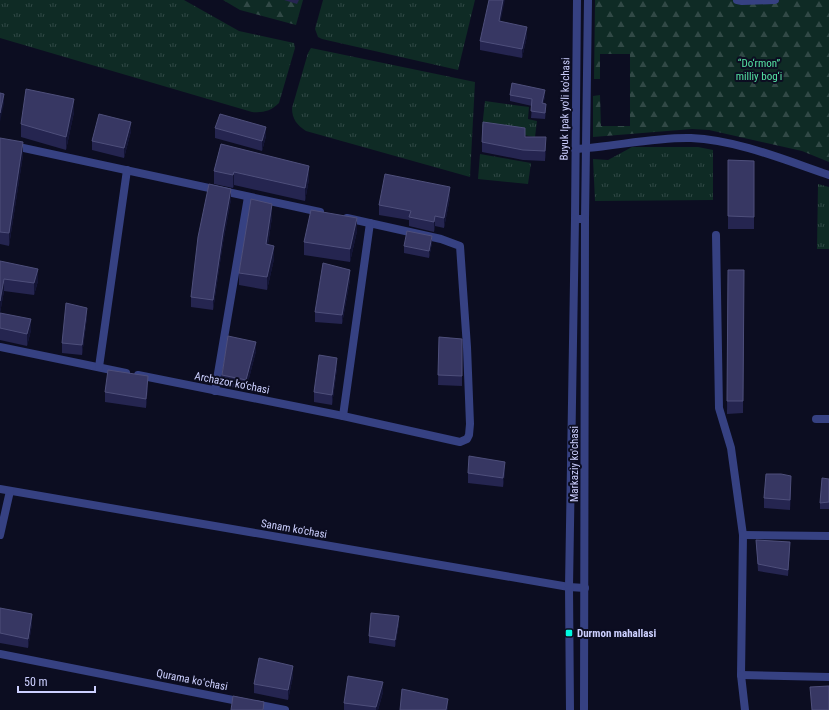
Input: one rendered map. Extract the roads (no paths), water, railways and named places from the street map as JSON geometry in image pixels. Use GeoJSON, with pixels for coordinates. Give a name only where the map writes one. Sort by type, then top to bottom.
{"type":"FeatureCollection","features":[{"type":"Feature","properties":{"kind":"street","name":"Buyuk Ipak yo'li ko'chasi"},"geometry":{"type":"LineString","coordinates":[[575,219],[577,0]]}},
{"type":"Feature","properties":{"kind":"street","name":"Buyuk Ipak yo'li ko'chasi"},"geometry":{"type":"LineString","coordinates":[[585,219],[588,0]]}},
{"type":"Feature","properties":{"kind":"street"},"geometry":{"type":"LineString","coordinates":[[738,0],[775,0]]}},
{"type":"Feature","properties":{"kind":"street"},"geometry":{"type":"LineString","coordinates":[[575,149],[674,138],[706,139],[736,145],[829,175]]}},
{"type":"Feature","properties":{"kind":"street"},"geometry":{"type":"LineString","coordinates":[[0,143],[370,223],[343,416]]}},
{"type":"Feature","properties":{"kind":"street"},"geometry":{"type":"LineString","coordinates":[[98,367],[126,170]]}},
{"type":"Feature","properties":{"kind":"street"},"geometry":{"type":"LineString","coordinates":[[215,390],[248,197]]}},
{"type":"Feature","properties":{"kind":"street"},"geometry":{"type":"LineString","coordinates":[[575,219],[585,219]]}},
{"type":"Feature","properties":{"kind":"street","name":"Markaziy ko'chasi"},"geometry":{"type":"LineString","coordinates":[[570,710],[569,587],[575,219]]}},
{"type":"Feature","properties":{"kind":"street","name":"Markaziy ko'chasi"},"geometry":{"type":"LineString","coordinates":[[584,710],[585,219]]}},
{"type":"Feature","properties":{"kind":"street","name":"Archazor ko‘chasi"},"geometry":{"type":"LineString","coordinates":[[0,347],[343,416],[460,442],[468,440],[470,424],[460,246],[441,239],[370,223]]}},
{"type":"Feature","properties":{"kind":"street"},"geometry":{"type":"LineString","coordinates":[[716,235],[720,408],[731,448],[743,534],[741,675],[745,710]]}},
{"type":"Feature","properties":{"kind":"street"},"geometry":{"type":"LineString","coordinates":[[816,419],[829,419]]}},
{"type":"Feature","properties":{"kind":"street"},"geometry":{"type":"LineString","coordinates":[[571,467],[585,468]]}},
{"type":"Feature","properties":{"kind":"street","name":"Sanam ko'chasi"},"geometry":{"type":"LineString","coordinates":[[0,489],[569,587],[585,588]]}},
{"type":"Feature","properties":{"kind":"street"},"geometry":{"type":"LineString","coordinates":[[0,535],[10,491]]}},
{"type":"Feature","properties":{"kind":"street"},"geometry":{"type":"LineString","coordinates":[[743,534],[829,536]]}},
{"type":"Feature","properties":{"kind":"street","name":"Qurama koʻchasi"},"geometry":{"type":"LineString","coordinates":[[0,654],[285,710]]}},
{"type":"Feature","properties":{"kind":"street"},"geometry":{"type":"LineString","coordinates":[[741,675],[829,678]]}},
{"type":"Feature","properties":{"kind":"place","name":"Durmon mahallasi"},"geometry":{"type":"Point","coordinates":[569,633]}},
{"type":"Feature","properties":{"kind":"park label","name":"“Do‘rmon” milliy bog‘i"},"geometry":{"type":"Point","coordinates":[759,69]}}]}
